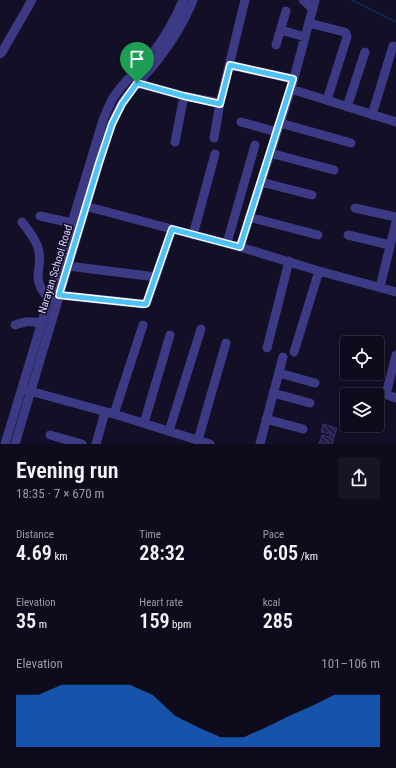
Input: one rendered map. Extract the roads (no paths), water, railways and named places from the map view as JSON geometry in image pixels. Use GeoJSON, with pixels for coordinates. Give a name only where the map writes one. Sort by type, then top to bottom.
{"type":"FeatureCollection","features":[{"type":"Feature","properties":{"kind":"street"},"geometry":{"type":"LineString","coordinates":[[0,54],[32,0]]}},
{"type":"Feature","properties":{"kind":"street"},"geometry":{"type":"LineString","coordinates":[[5,444],[26,390],[42,323],[72,223],[82,205],[103,120],[113,98],[126,81],[151,56],[180,8],[183,0]]}},
{"type":"Feature","properties":{"kind":"street","name":"Narayan School Road"},"geometry":{"type":"LineString","coordinates":[[15,444],[26,390],[68,266],[82,205],[99,163],[110,130],[122,104],[175,36],[193,0]]}},
{"type":"Feature","properties":{"kind":"street"},"geometry":{"type":"LineString","coordinates":[[214,138],[220,104],[245,0]]}},
{"type":"Feature","properties":{"kind":"street"},"geometry":{"type":"LineString","coordinates":[[303,0],[312,9]]}},
{"type":"Feature","properties":{"kind":"street"},"geometry":{"type":"LineString","coordinates":[[240,247],[290,93],[315,0]]}},
{"type":"Feature","properties":{"kind":"street"},"geometry":{"type":"LineString","coordinates":[[276,45],[286,11]]}},
{"type":"Feature","properties":{"kind":"street"},"geometry":{"type":"LineString","coordinates":[[309,23],[344,32],[347,36],[327,100]]}},
{"type":"Feature","properties":{"kind":"street"},"geometry":{"type":"LineString","coordinates":[[281,30],[305,37]]}},
{"type":"Feature","properties":{"kind":"street"},"geometry":{"type":"LineString","coordinates":[[372,115],[393,46]]}},
{"type":"Feature","properties":{"kind":"street"},"geometry":{"type":"LineString","coordinates":[[347,107],[365,52]]}},
{"type":"Feature","properties":{"kind":"street"},"geometry":{"type":"LineString","coordinates":[[230,65],[293,79]]}},
{"type":"Feature","properties":{"kind":"street"},"geometry":{"type":"LineString","coordinates":[[137,83],[220,104]]}},
{"type":"Feature","properties":{"kind":"street"},"geometry":{"type":"LineString","coordinates":[[290,93],[291,89],[396,122]]}},
{"type":"Feature","properties":{"kind":"street"},"geometry":{"type":"LineString","coordinates":[[175,142],[184,96]]}},
{"type":"Feature","properties":{"kind":"street"},"geometry":{"type":"LineString","coordinates":[[113,98],[122,104]]}},
{"type":"Feature","properties":{"kind":"street"},"geometry":{"type":"LineString","coordinates":[[241,122],[277,132]]}},
{"type":"Feature","properties":{"kind":"street"},"geometry":{"type":"LineString","coordinates":[[280,123],[351,143]]}},
{"type":"Feature","properties":{"kind":"street"},"geometry":{"type":"LineString","coordinates":[[227,243],[255,145]]}},
{"type":"Feature","properties":{"kind":"street"},"geometry":{"type":"LineString","coordinates":[[270,153],[334,170]]}},
{"type":"Feature","properties":{"kind":"street"},"geometry":{"type":"LineString","coordinates":[[193,234],[215,154]]}},
{"type":"Feature","properties":{"kind":"street"},"geometry":{"type":"LineString","coordinates":[[261,182],[312,195]]}},
{"type":"Feature","properties":{"kind":"street"},"geometry":{"type":"LineString","coordinates":[[82,205],[227,243],[319,271],[396,292]]}},
{"type":"Feature","properties":{"kind":"street"},"geometry":{"type":"LineString","coordinates":[[355,208],[396,217]]}},
{"type":"Feature","properties":{"kind":"street"},"geometry":{"type":"LineString","coordinates":[[40,216],[72,223]]}},
{"type":"Feature","properties":{"kind":"street"},"geometry":{"type":"LineString","coordinates":[[250,216],[318,235]]}},
{"type":"Feature","properties":{"kind":"street"},"geometry":{"type":"LineString","coordinates":[[22,222],[40,252],[38,278],[40,286],[49,300]]}},
{"type":"Feature","properties":{"kind":"street"},"geometry":{"type":"LineString","coordinates":[[380,287],[396,222]]}},
{"type":"Feature","properties":{"kind":"street"},"geometry":{"type":"LineString","coordinates":[[59,295],[143,304],[147,302],[172,229]]}},
{"type":"Feature","properties":{"kind":"street"},"geometry":{"type":"LineString","coordinates":[[348,235],[390,245]]}},
{"type":"Feature","properties":{"kind":"street"},"geometry":{"type":"LineString","coordinates":[[267,348],[289,262]]}},
{"type":"Feature","properties":{"kind":"street"},"geometry":{"type":"LineString","coordinates":[[68,266],[156,276]]}},
{"type":"Feature","properties":{"kind":"street"},"geometry":{"type":"LineString","coordinates":[[294,352],[319,271]]}},
{"type":"Feature","properties":{"kind":"street"},"geometry":{"type":"LineString","coordinates":[[15,325],[31,321],[42,323]]}},
{"type":"Feature","properties":{"kind":"street"},"geometry":{"type":"LineString","coordinates":[[96,444],[110,413],[143,325]]}},
{"type":"Feature","properties":{"kind":"street"},"geometry":{"type":"LineString","coordinates":[[169,431],[201,329]]}},
{"type":"Feature","properties":{"kind":"street"},"geometry":{"type":"LineString","coordinates":[[144,423],[170,335]]}},
{"type":"Feature","properties":{"kind":"street"},"geometry":{"type":"LineString","coordinates":[[198,440],[226,343]]}},
{"type":"Feature","properties":{"kind":"street"},"geometry":{"type":"LineString","coordinates":[[396,355],[386,394],[396,398]]}},
{"type":"Feature","properties":{"kind":"street"},"geometry":{"type":"LineString","coordinates":[[260,444],[283,357]]}},
{"type":"Feature","properties":{"kind":"street"},"geometry":{"type":"LineString","coordinates":[[279,372],[315,383]]}},
{"type":"Feature","properties":{"kind":"street"},"geometry":{"type":"LineString","coordinates":[[26,390],[110,413],[210,444]]}},
{"type":"Feature","properties":{"kind":"street"},"geometry":{"type":"LineString","coordinates":[[273,393],[310,404]]}},
{"type":"Feature","properties":{"kind":"street"},"geometry":{"type":"LineString","coordinates":[[266,419],[303,430]]}},
{"type":"Feature","properties":{"kind":"street"},"geometry":{"type":"LineString","coordinates":[[50,435],[82,444]]}},
{"type":"Feature","properties":{"kind":"waterway"},"geometry":{"type":"LineString","coordinates":[[352,0],[396,22]]}}]}
